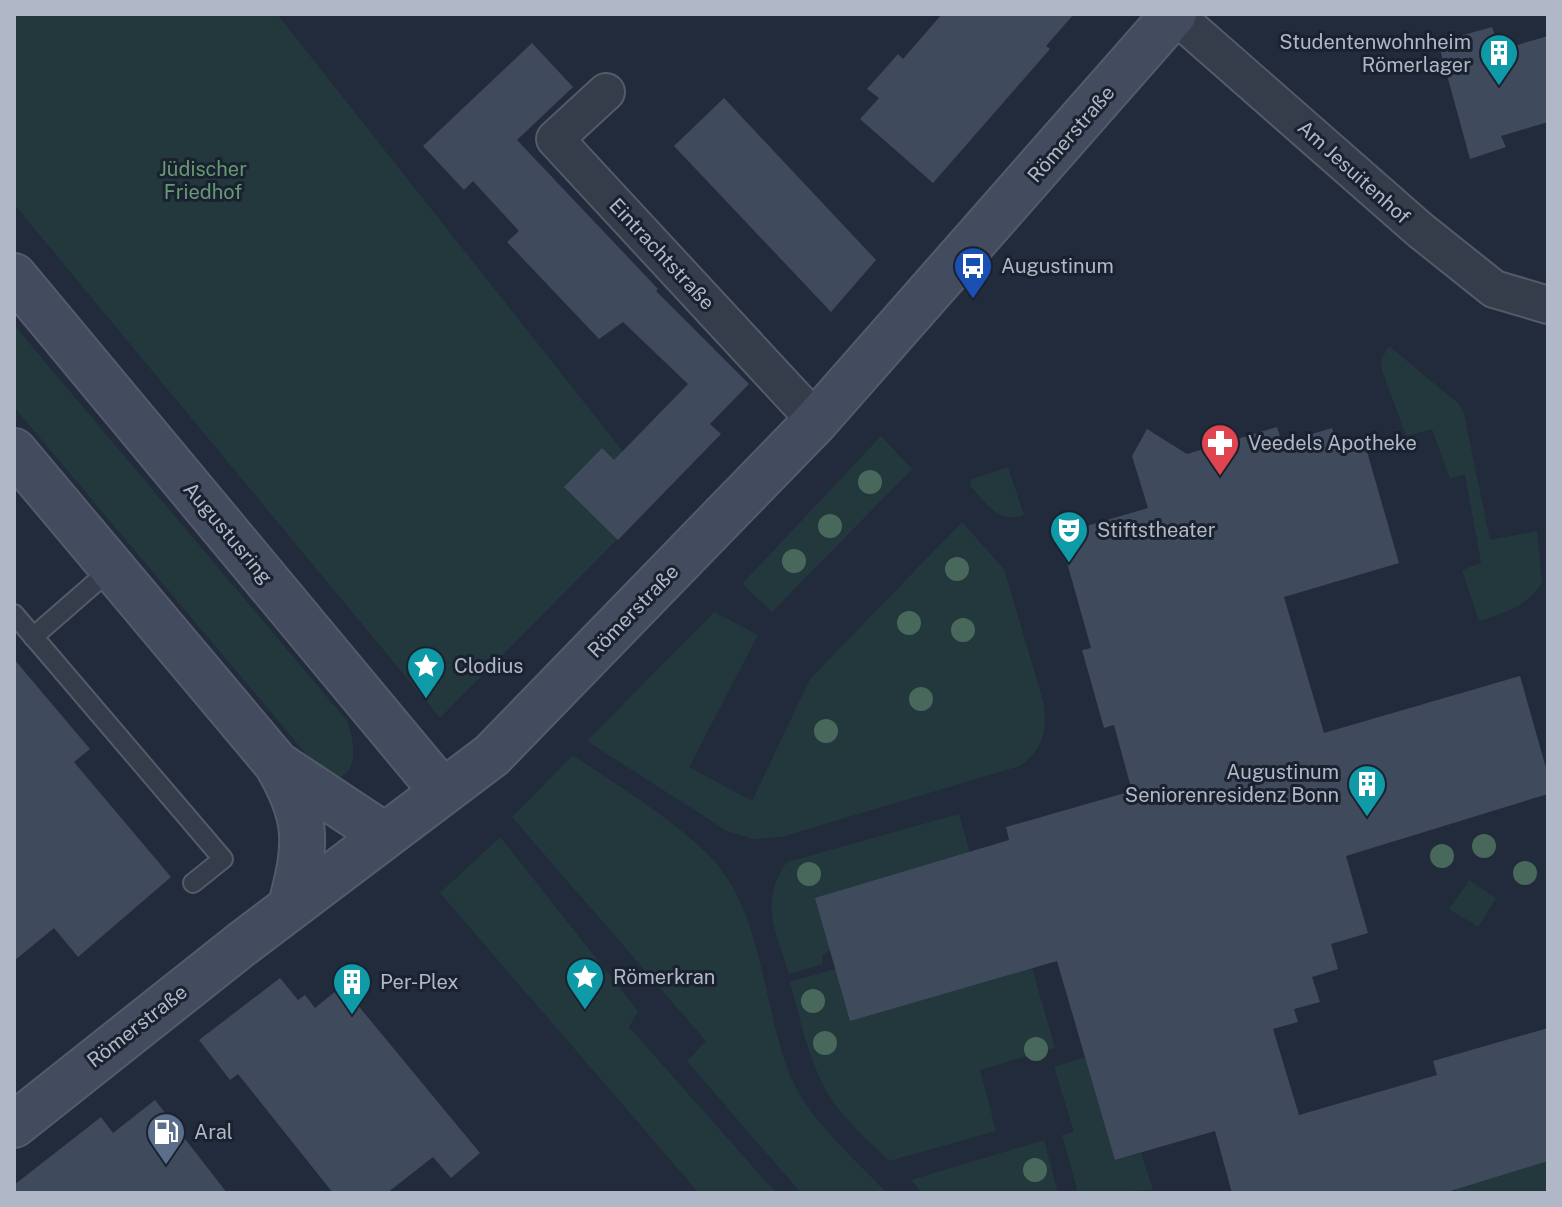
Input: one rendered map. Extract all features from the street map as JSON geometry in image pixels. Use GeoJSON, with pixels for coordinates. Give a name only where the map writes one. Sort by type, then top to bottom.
{"type":"FeatureCollection","features":[{"type":"Feature","properties":{"kind":"main road","name":"Römerstraße"},"geometry":{"type":"LineString","coordinates":[[14,1125],[291,905],[492,755],[816,421],[1174,14]]}},
{"type":"Feature","properties":{"kind":"main road","name":"Augustusring"},"geometry":{"type":"LineString","coordinates":[[14,276],[442,791]]}},
{"type":"Feature","properties":{"kind":"main road"},"geometry":{"type":"LineString","coordinates":[[14,451],[276,763],[295,794],[304,824],[304,849],[291,905]]}},
{"type":"Feature","properties":{"kind":"main road"},"geometry":{"type":"LineString","coordinates":[[276,763],[384,835]]}},
{"type":"Feature","properties":{"kind":"street","name":"Am Jesuitenhof"},"geometry":{"type":"LineString","coordinates":[[1174,14],[1420,230],[1494,289],[1548,305]]}},
{"type":"Feature","properties":{"kind":"street","name":"Eintrachtstraße"},"geometry":{"type":"LineString","coordinates":[[606,92],[555,139],[816,421]]}},
{"type":"Feature","properties":{"kind":"lane"},"geometry":{"type":"LineString","coordinates":[[33,637],[111,569]]}},
{"type":"Feature","properties":{"kind":"lane"},"geometry":{"type":"LineString","coordinates":[[14,614],[223,859],[193,883]]}},
{"type":"Feature","properties":{"kind":"green space","name":"Jüdischer Friedhof"},"geometry":{"type":"Polygon","coordinates":[[[14,14],[277,14],[659,497],[440,718],[14,204],[14,14]]]}},
{"type":"Feature","properties":{"kind":"green space"},"geometry":{"type":"Polygon","coordinates":[[[14,325],[348,722],[353,754],[350,768],[345,774],[337,779],[320,770],[14,407],[14,325]]]}},
{"type":"Feature","properties":{"kind":"green space"},"geometry":{"type":"Polygon","coordinates":[[[1389,346],[1459,404],[1464,414],[1490,540],[1537,531],[1542,583],[1529,598],[1506,612],[1479,621],[1462,570],[1481,563],[1465,474],[1450,479],[1432,429],[1406,436],[1382,370],[1381,360],[1389,346]]]}},
{"type":"Feature","properties":{"kind":"green space"},"geometry":{"type":"Polygon","coordinates":[[[881,436],[912,469],[772,612],[742,584],[881,436]]]}},
{"type":"Feature","properties":{"kind":"green space"},"geometry":{"type":"Polygon","coordinates":[[[1008,467],[1024,515],[1000,515],[970,486],[972,479],[1008,467]]]}},
{"type":"Feature","properties":{"kind":"green space"},"geometry":{"type":"Polygon","coordinates":[[[962,522],[1004,569],[1044,704],[1042,739],[1034,753],[1020,766],[781,837],[753,839],[727,831],[587,741],[714,612],[758,635],[689,767],[752,801],[810,679],[962,522]]]}},
{"type":"Feature","properties":{"kind":"green space"},"geometry":{"type":"Polygon","coordinates":[[[573,755],[676,826],[725,875],[748,922],[782,1052],[799,1093],[834,1139],[887,1193],[801,1193],[687,1061],[706,1041],[512,817],[573,755]]]}},
{"type":"Feature","properties":{"kind":"green space"},"geometry":{"type":"Polygon","coordinates":[[[959,814],[970,853],[822,956],[823,964],[789,974],[775,930],[771,904],[773,890],[787,862],[959,814]]]}},
{"type":"Feature","properties":{"kind":"green space"},"geometry":{"type":"Polygon","coordinates":[[[500,837],[638,1011],[629,1027],[776,1193],[699,1193],[440,893],[500,837]]]}},
{"type":"Feature","properties":{"kind":"green space"},"geometry":{"type":"Polygon","coordinates":[[[1469,880],[1496,898],[1478,927],[1449,909],[1469,880]]]}},
{"type":"Feature","properties":{"kind":"green space"},"geometry":{"type":"Polygon","coordinates":[[[1032,968],[1055,1048],[980,1070],[996,1131],[889,1161],[846,1118],[830,1097],[809,1049],[790,982],[835,969],[1032,968]]]}},
{"type":"Feature","properties":{"kind":"green space"},"geometry":{"type":"Polygon","coordinates":[[[1086,1057],[1116,1160],[1141,1153],[1153,1190],[1078,1193],[1062,1135],[1074,1132],[1054,1067],[1086,1057]]]}},
{"type":"Feature","properties":{"kind":"green space"},"geometry":{"type":"Polygon","coordinates":[[[1044,1140],[1058,1193],[922,1193],[911,1180],[1044,1140]]]}},
{"type":"Feature","properties":{"kind":"green space"},"geometry":{"type":"Polygon","coordinates":[[[1548,1161],[1548,1193],[1457,1193],[1453,1181],[1477,1183],[1548,1161]]]}},
{"type":"Feature","properties":{"kind":"building"},"geometry":{"type":"Polygon","coordinates":[[[942,14],[1074,14],[1046,46],[1050,49],[933,183],[860,119],[879,98],[867,89],[898,54],[903,59],[942,14]]]}},
{"type":"Feature","properties":{"kind":"building","name":"Studentenwohnheim Römerlager"},"geometry":{"type":"Polygon","coordinates":[[[1492,27],[1500,50],[1548,36],[1548,122],[1501,136],[1506,147],[1470,159],[1438,42],[1492,27]]]}},
{"type":"Feature","properties":{"kind":"building"},"geometry":{"type":"Polygon","coordinates":[[[532,43],[573,87],[517,140],[658,289],[656,291],[749,384],[710,424],[721,434],[618,540],[564,487],[602,448],[614,460],[688,384],[623,322],[599,339],[507,242],[519,231],[473,181],[464,190],[423,146],[532,43]]]}},
{"type":"Feature","properties":{"kind":"building"},"geometry":{"type":"Polygon","coordinates":[[[724,98],[876,260],[831,312],[674,146],[724,98]]]}},
{"type":"Feature","properties":{"kind":"building","name":"Augustinum Seniorenresidenz Bonn"},"geometry":{"type":"Polygon","coordinates":[[[1277,427],[1282,443],[1332,428],[1340,455],[1366,448],[1399,563],[1284,597],[1324,733],[1520,676],[1548,775],[1548,794],[1346,856],[1368,933],[1331,944],[1338,969],[1312,977],[1320,1002],[1294,1009],[1298,1022],[1273,1029],[1299,1115],[1437,1075],[1433,1061],[1548,1028],[1548,1161],[1444,1193],[1232,1193],[1215,1131],[1115,1160],[1057,961],[850,1021],[815,898],[1009,840],[1006,827],[1132,791],[1114,725],[1104,728],[1082,650],[1091,648],[1059,534],[1148,508],[1132,456],[1147,429],[1187,454],[1277,427]]]}},
{"type":"Feature","properties":{"kind":"building"},"geometry":{"type":"Polygon","coordinates":[[[14,659],[90,749],[74,762],[171,877],[78,957],[54,928],[14,961],[14,659]]]}},
{"type":"Feature","properties":{"kind":"building"},"geometry":{"type":"Polygon","coordinates":[[[280,978],[298,1000],[305,995],[315,1008],[342,986],[480,1153],[451,1178],[433,1157],[387,1193],[333,1193],[238,1074],[230,1080],[199,1040],[280,978]]]}},
{"type":"Feature","properties":{"kind":"building"},"geometry":{"type":"Polygon","coordinates":[[[155,1100],[227,1193],[14,1193],[14,1185],[101,1117],[113,1133],[155,1100]]]}},
{"type":"Feature","properties":{"kind":"place","name":"Studentenwohnheim Römerlager"},"geometry":{"type":"Point","coordinates":[1499,87]}},
{"type":"Feature","properties":{"kind":"place","name":"Augustinum"},"geometry":{"type":"Point","coordinates":[973,300]}},
{"type":"Feature","properties":{"kind":"place","name":"Veedels Apotheke"},"geometry":{"type":"Point","coordinates":[1220,477]}},
{"type":"Feature","properties":{"kind":"place","name":"Stiftstheater"},"geometry":{"type":"Point","coordinates":[1069,564]}},
{"type":"Feature","properties":{"kind":"place","name":"Clodius"},"geometry":{"type":"Point","coordinates":[426,700]}},
{"type":"Feature","properties":{"kind":"place","name":"Augustinum Seniorenresidenz Bonn"},"geometry":{"type":"Point","coordinates":[1367,818]}},
{"type":"Feature","properties":{"kind":"place","name":"Römerkran"},"geometry":{"type":"Point","coordinates":[585,1011]}},
{"type":"Feature","properties":{"kind":"place","name":"Per-Plex"},"geometry":{"type":"Point","coordinates":[352,1016]}},
{"type":"Feature","properties":{"kind":"place","name":"Aral"},"geometry":{"type":"Point","coordinates":[166,1166]}}]}
